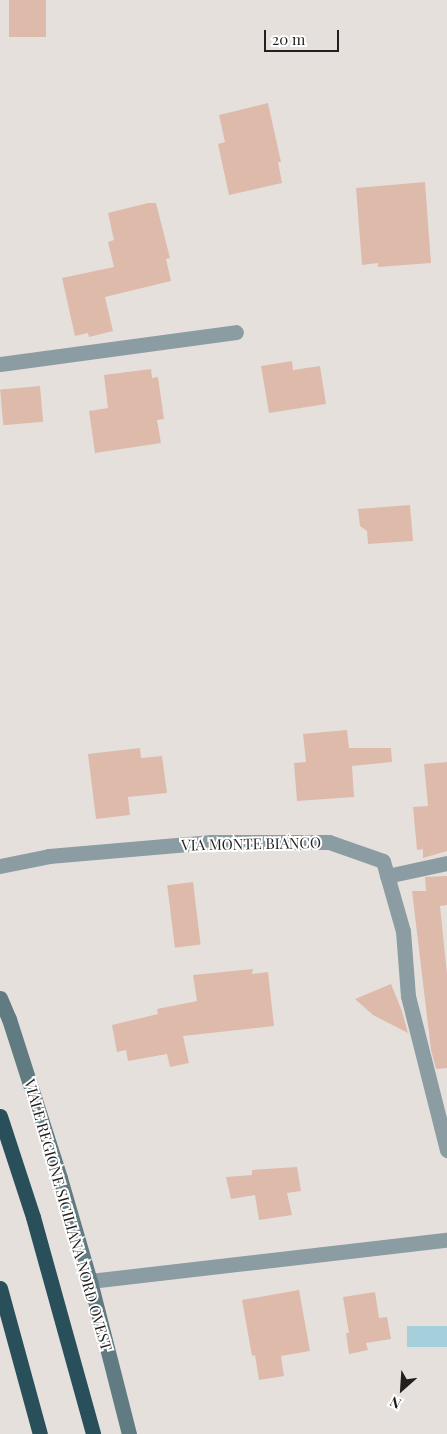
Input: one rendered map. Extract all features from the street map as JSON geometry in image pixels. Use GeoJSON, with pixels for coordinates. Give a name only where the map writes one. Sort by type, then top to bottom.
{"type":"FeatureCollection","features":[{"type":"Feature","properties":{"kind":"highway"},"geometry":{"type":"LineString","coordinates":[[0,1116],[31,1209],[93,1434]]}},
{"type":"Feature","properties":{"kind":"highway"},"geometry":{"type":"LineString","coordinates":[[0,1288],[40,1434]]}},
{"type":"Feature","properties":{"kind":"street"},"geometry":{"type":"LineString","coordinates":[[0,364],[236,332]]}},
{"type":"Feature","properties":{"kind":"street","name":"VIA MONTE BIANCO"},"geometry":{"type":"LineString","coordinates":[[0,866],[49,856],[211,842],[330,842],[383,861],[402,931],[408,996],[447,1150]]}},
{"type":"Feature","properties":{"kind":"street"},"geometry":{"type":"LineString","coordinates":[[387,876],[447,863]]}},
{"type":"Feature","properties":{"kind":"street","name":"VIALE REGIONE SICILIANA NORD OVEST"},"geometry":{"type":"LineString","coordinates":[[0,998],[9,1019],[60,1178],[90,1281],[129,1434]]}},
{"type":"Feature","properties":{"kind":"street"},"geometry":{"type":"LineString","coordinates":[[90,1281],[447,1240]]}},
{"type":"Feature","properties":{"kind":"water"},"geometry":{"type":"Polygon","coordinates":[[[407,1326],[447,1326],[447,1347],[407,1347],[407,1326]]]}},
{"type":"Feature","properties":{"kind":"building"},"geometry":{"type":"Polygon","coordinates":[[[9,0],[46,0],[46,37],[9,37],[9,0]]]}},
{"type":"Feature","properties":{"kind":"building"},"geometry":{"type":"Polygon","coordinates":[[[268,103],[281,162],[278,162],[282,183],[229,195],[218,144],[225,142],[219,115],[268,103]]]}},
{"type":"Feature","properties":{"kind":"building"},"geometry":{"type":"Polygon","coordinates":[[[425,182],[431,263],[378,267],[378,263],[362,265],[356,188],[425,182]]]}},
{"type":"Feature","properties":{"kind":"building"},"geometry":{"type":"Polygon","coordinates":[[[148,203],[156,203],[170,258],[166,259],[171,281],[105,297],[113,331],[89,337],[88,333],[75,336],[62,278],[114,267],[108,242],[114,240],[108,213],[148,203]]]}},
{"type":"Feature","properties":{"kind":"building"},"geometry":{"type":"Polygon","coordinates":[[[292,361],[293,370],[320,366],[326,404],[269,413],[261,366],[292,361]]]}},
{"type":"Feature","properties":{"kind":"building"},"geometry":{"type":"Polygon","coordinates":[[[151,369],[152,378],[158,377],[164,419],[157,420],[161,443],[95,453],[89,411],[108,408],[104,375],[151,369]]]}},
{"type":"Feature","properties":{"kind":"building"},"geometry":{"type":"Polygon","coordinates":[[[40,386],[43,422],[3,425],[0,389],[40,386]]]}},
{"type":"Feature","properties":{"kind":"building"},"geometry":{"type":"Polygon","coordinates":[[[410,505],[413,541],[368,544],[367,531],[360,526],[358,509],[410,505]]]}},
{"type":"Feature","properties":{"kind":"building"},"geometry":{"type":"Polygon","coordinates":[[[347,730],[349,748],[391,748],[392,762],[352,766],[354,797],[297,801],[294,763],[306,762],[303,734],[347,730]]]}},
{"type":"Feature","properties":{"kind":"building"},"geometry":{"type":"Polygon","coordinates":[[[140,748],[141,758],[162,756],[167,793],[128,797],[130,815],[96,819],[88,754],[140,748]]]}},
{"type":"Feature","properties":{"kind":"building"},"geometry":{"type":"Polygon","coordinates":[[[447,762],[447,851],[423,858],[423,849],[417,850],[413,807],[428,806],[424,764],[447,762]]]}},
{"type":"Feature","properties":{"kind":"building"},"geometry":{"type":"Polygon","coordinates":[[[447,876],[447,905],[440,906],[447,974],[447,1068],[436,1069],[431,1050],[412,891],[426,891],[425,877],[447,876]]]}},
{"type":"Feature","properties":{"kind":"building"},"geometry":{"type":"Polygon","coordinates":[[[193,882],[201,945],[175,948],[167,885],[193,882]]]}},
{"type":"Feature","properties":{"kind":"building"},"geometry":{"type":"Polygon","coordinates":[[[253,969],[252,974],[268,972],[274,1026],[183,1036],[189,1063],[170,1067],[167,1054],[128,1061],[126,1050],[117,1052],[112,1025],[158,1014],[157,1009],[197,1001],[193,975],[253,969]]]}},
{"type":"Feature","properties":{"kind":"building"},"geometry":{"type":"Polygon","coordinates":[[[391,984],[402,1011],[408,1033],[373,1015],[355,999],[391,984]]]}},
{"type":"Feature","properties":{"kind":"building"},"geometry":{"type":"Polygon","coordinates":[[[297,1167],[301,1191],[287,1193],[292,1215],[259,1220],[255,1195],[231,1199],[226,1177],[252,1175],[252,1170],[297,1167]]]}},
{"type":"Feature","properties":{"kind":"building"},"geometry":{"type":"Polygon","coordinates":[[[299,1290],[310,1351],[281,1356],[284,1376],[259,1380],[255,1355],[252,1356],[242,1300],[299,1290]]]}},
{"type":"Feature","properties":{"kind":"building"},"geometry":{"type":"Polygon","coordinates":[[[375,1292],[379,1318],[387,1317],[391,1339],[366,1343],[368,1350],[349,1354],[346,1333],[349,1333],[343,1297],[375,1292]]]}}]}
